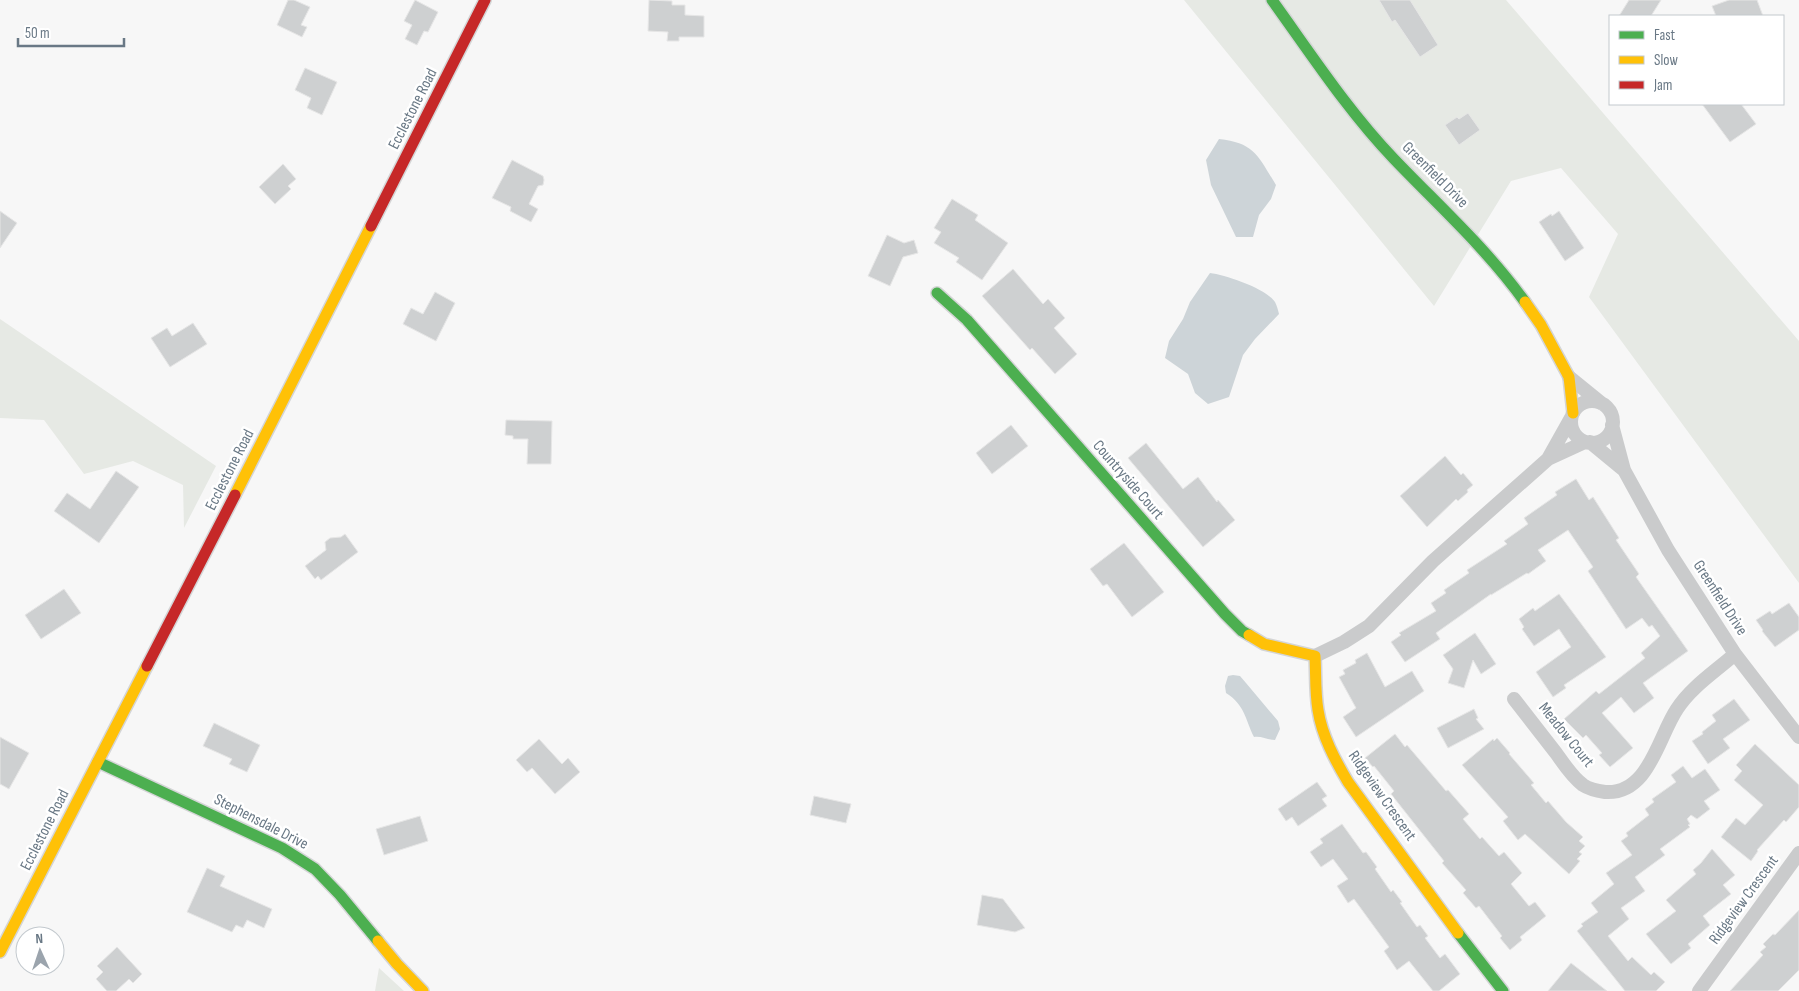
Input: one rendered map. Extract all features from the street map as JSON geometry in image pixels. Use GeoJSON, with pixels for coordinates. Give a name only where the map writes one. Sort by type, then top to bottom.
{"type":"FeatureCollection","features":[{"type":"Feature","properties":{"kind":"street","name":"Ecclestone Road"},"geometry":{"type":"LineString","coordinates":[[0,952],[320,330],[486,0]]}},
{"type":"Feature","properties":{"kind":"street","name":"Greenfield Drive"},"geometry":{"type":"LineString","coordinates":[[1272,0],[1358,118],[1394,159],[1495,263],[1540,325],[1569,377],[1601,403]]}},
{"type":"Feature","properties":{"kind":"street","name":"Countryside Court"},"geometry":{"type":"LineString","coordinates":[[937,293],[967,320],[1242,631],[1264,644],[1315,656]]}},
{"type":"Feature","properties":{"kind":"street","name":"Greenfield Drive"},"geometry":{"type":"LineString","coordinates":[[1569,377],[1572,415]]}},
{"type":"Feature","properties":{"kind":"street"},"geometry":{"type":"LineString","coordinates":[[1315,656],[1344,642],[1369,626],[1433,561],[1548,459],[1587,442],[1602,440],[1607,436],[1612,425],[1609,410],[1601,403],[1588,401],[1576,407],[1548,459]]}},
{"type":"Feature","properties":{"kind":"street"},"geometry":{"type":"LineString","coordinates":[[1572,415],[1572,430],[1580,439],[1587,442]]}},
{"type":"Feature","properties":{"kind":"street","name":"Greenfield Drive"},"geometry":{"type":"LineString","coordinates":[[1612,425],[1624,470],[1668,550],[1735,654],[1799,737]]}},
{"type":"Feature","properties":{"kind":"street","name":"Greenfield Drive"},"geometry":{"type":"LineString","coordinates":[[1587,442],[1624,470]]}},
{"type":"Feature","properties":{"kind":"street","name":"Meadow Court"},"geometry":{"type":"LineString","coordinates":[[1514,699],[1584,786],[1598,791],[1612,792],[1626,788],[1636,782],[1647,769],[1677,709],[1687,696],[1735,654]]}},
{"type":"Feature","properties":{"kind":"street","name":"Ridgeview Crescent"},"geometry":{"type":"LineString","coordinates":[[1315,656],[1318,710],[1326,739],[1335,761],[1348,782],[1458,933],[1503,991]]}},
{"type":"Feature","properties":{"kind":"street","name":"Stephensdale Drive"},"geometry":{"type":"LineString","coordinates":[[98,762],[282,848],[315,869],[423,991]]}},
{"type":"Feature","properties":{"kind":"street","name":"Ridgeview Crescent"},"geometry":{"type":"LineString","coordinates":[[1699,991],[1799,853]]}},
{"type":"Feature","properties":{"kind":"shaded area"},"geometry":{"type":"Polygon","coordinates":[[[1184,0],[1506,0],[1799,341],[1799,583],[1589,297],[1618,234],[1561,168],[1511,181],[1434,306],[1184,0]]]}},
{"type":"Feature","properties":{"kind":"shaded area"},"geometry":{"type":"Polygon","coordinates":[[[1219,139],[1241,144],[1248,148],[1260,159],[1276,185],[1271,199],[1259,215],[1253,237],[1236,237],[1211,185],[1206,160],[1219,139]]]}},
{"type":"Feature","properties":{"kind":"shaded area"},"geometry":{"type":"Polygon","coordinates":[[[1210,273],[1235,280],[1264,292],[1275,302],[1279,314],[1255,339],[1243,355],[1229,397],[1208,404],[1195,393],[1188,374],[1165,358],[1169,341],[1183,319],[1190,302],[1210,273]]]}},
{"type":"Feature","properties":{"kind":"shaded area"},"geometry":{"type":"Polygon","coordinates":[[[0,319],[216,466],[184,528],[183,485],[133,461],[84,474],[44,420],[0,418],[0,319]]]}},
{"type":"Feature","properties":{"kind":"shaded area"},"geometry":{"type":"Polygon","coordinates":[[[1228,676],[1240,676],[1278,721],[1280,729],[1275,740],[1254,737],[1241,707],[1226,693],[1225,686],[1228,676]]]}},
{"type":"Feature","properties":{"kind":"shaded area"},"geometry":{"type":"Polygon","coordinates":[[[379,968],[404,991],[375,991],[379,968]]]}},
{"type":"Feature","properties":{"kind":"building"},"geometry":{"type":"Polygon","coordinates":[[[288,0],[294,0],[310,7],[301,25],[307,27],[302,37],[277,25],[288,0]]]}},
{"type":"Feature","properties":{"kind":"building"},"geometry":{"type":"Polygon","coordinates":[[[415,0],[438,12],[428,32],[424,31],[417,45],[405,39],[412,25],[404,21],[415,0]]]}},
{"type":"Feature","properties":{"kind":"building"},"geometry":{"type":"Polygon","coordinates":[[[649,0],[672,1],[672,5],[685,5],[685,15],[704,16],[704,37],[679,37],[679,41],[667,41],[668,32],[648,31],[649,0]]]}},
{"type":"Feature","properties":{"kind":"building"},"geometry":{"type":"Polygon","coordinates":[[[1379,0],[1410,0],[1438,45],[1420,57],[1395,20],[1392,22],[1379,0]]]}},
{"type":"Feature","properties":{"kind":"building"},"geometry":{"type":"Polygon","coordinates":[[[1629,0],[1661,0],[1652,15],[1620,15],[1629,0]]]}},
{"type":"Feature","properties":{"kind":"building"},"geometry":{"type":"Polygon","coordinates":[[[1729,0],[1757,0],[1763,15],[1716,15],[1712,6],[1729,0]]]}},
{"type":"Feature","properties":{"kind":"building"},"geometry":{"type":"Polygon","coordinates":[[[305,68],[337,82],[322,115],[307,108],[311,98],[295,90],[305,68]]]}},
{"type":"Feature","properties":{"kind":"building"},"geometry":{"type":"Polygon","coordinates":[[[1703,105],[1742,105],[1756,124],[1730,142],[1703,105]]]}},
{"type":"Feature","properties":{"kind":"building"},"geometry":{"type":"Polygon","coordinates":[[[1468,113],[1480,130],[1459,145],[1445,125],[1457,117],[1459,119],[1468,113]]]}},
{"type":"Feature","properties":{"kind":"building"},"geometry":{"type":"Polygon","coordinates":[[[512,160],[543,176],[543,185],[538,186],[529,204],[538,209],[531,222],[510,211],[511,207],[492,198],[512,160]]]}},
{"type":"Feature","properties":{"kind":"building"},"geometry":{"type":"Polygon","coordinates":[[[283,164],[296,179],[288,186],[291,189],[275,204],[259,187],[283,164]]]}},
{"type":"Feature","properties":{"kind":"building"},"geometry":{"type":"Polygon","coordinates":[[[952,199],[978,215],[975,220],[1008,243],[982,280],[956,262],[959,258],[934,243],[941,232],[934,228],[952,199]]]}},
{"type":"Feature","properties":{"kind":"building"},"geometry":{"type":"Polygon","coordinates":[[[0,211],[17,223],[0,248],[0,211]]]}},
{"type":"Feature","properties":{"kind":"building"},"geometry":{"type":"Polygon","coordinates":[[[1559,211],[1584,248],[1565,261],[1539,222],[1559,211]]]}},
{"type":"Feature","properties":{"kind":"building"},"geometry":{"type":"Polygon","coordinates":[[[887,235],[904,243],[914,240],[918,253],[903,257],[890,286],[868,276],[887,235]]]}},
{"type":"Feature","properties":{"kind":"building"},"geometry":{"type":"Polygon","coordinates":[[[1013,269],[1043,304],[1048,299],[1065,318],[1054,328],[1077,354],[1055,374],[1032,348],[1030,350],[982,296],[1013,269]]]}},
{"type":"Feature","properties":{"kind":"building"},"geometry":{"type":"Polygon","coordinates":[[[435,292],[455,303],[436,341],[403,324],[411,308],[423,314],[435,292]]]}},
{"type":"Feature","properties":{"kind":"building"},"geometry":{"type":"Polygon","coordinates":[[[193,323],[207,344],[170,367],[151,338],[167,328],[172,336],[193,323]]]}},
{"type":"Feature","properties":{"kind":"building"},"geometry":{"type":"Polygon","coordinates":[[[506,420],[552,421],[551,464],[527,464],[528,439],[513,439],[513,436],[505,435],[506,420]]]}},
{"type":"Feature","properties":{"kind":"building"},"geometry":{"type":"Polygon","coordinates":[[[1011,425],[1028,446],[992,474],[976,453],[1011,425]]]}},
{"type":"Feature","properties":{"kind":"building"},"geometry":{"type":"Polygon","coordinates":[[[1146,443],[1183,489],[1198,477],[1217,502],[1218,500],[1235,520],[1203,547],[1128,458],[1146,443]]]}},
{"type":"Feature","properties":{"kind":"building"},"geometry":{"type":"Polygon","coordinates":[[[1445,456],[1461,475],[1463,473],[1473,485],[1467,490],[1468,492],[1458,501],[1456,499],[1427,527],[1400,496],[1445,456]]]}},
{"type":"Feature","properties":{"kind":"building"},"geometry":{"type":"Polygon","coordinates":[[[116,471],[139,487],[99,543],[54,511],[67,493],[90,509],[116,471]]]}},
{"type":"Feature","properties":{"kind":"building"},"geometry":{"type":"Polygon","coordinates":[[[1576,479],[1589,500],[1593,497],[1619,538],[1616,540],[1639,574],[1636,577],[1688,651],[1643,683],[1654,698],[1634,713],[1621,697],[1602,713],[1633,748],[1610,767],[1599,755],[1602,753],[1586,735],[1583,738],[1564,719],[1596,691],[1599,694],[1645,658],[1641,653],[1660,636],[1652,625],[1649,627],[1642,618],[1626,629],[1588,571],[1593,567],[1568,530],[1538,550],[1546,561],[1528,574],[1491,594],[1436,633],[1440,639],[1405,662],[1391,642],[1401,635],[1399,633],[1436,611],[1431,603],[1446,593],[1444,590],[1469,573],[1467,570],[1507,544],[1504,541],[1528,524],[1524,518],[1557,495],[1555,492],[1576,479]]]}},
{"type":"Feature","properties":{"kind":"building"},"geometry":{"type":"Polygon","coordinates":[[[345,534],[358,552],[321,580],[318,576],[315,579],[305,566],[326,550],[325,542],[330,538],[341,537],[345,534]]]}},
{"type":"Feature","properties":{"kind":"building"},"geometry":{"type":"Polygon","coordinates":[[[1124,543],[1164,592],[1132,617],[1107,584],[1103,586],[1090,569],[1124,543]]]}},
{"type":"Feature","properties":{"kind":"building"},"geometry":{"type":"Polygon","coordinates":[[[64,589],[81,613],[41,639],[25,615],[64,589]]]}},
{"type":"Feature","properties":{"kind":"building"},"geometry":{"type":"Polygon","coordinates":[[[1559,594],[1606,657],[1564,685],[1566,688],[1553,697],[1536,672],[1571,647],[1559,629],[1534,646],[1522,629],[1524,627],[1519,619],[1533,608],[1535,611],[1559,594]]]}},
{"type":"Feature","properties":{"kind":"building"},"geometry":{"type":"Polygon","coordinates":[[[1789,603],[1799,617],[1799,630],[1775,647],[1756,620],[1770,611],[1772,614],[1789,603]]]}},
{"type":"Feature","properties":{"kind":"building"},"geometry":{"type":"Polygon","coordinates":[[[1475,633],[1496,664],[1481,674],[1473,660],[1464,688],[1448,683],[1453,669],[1443,655],[1475,633]]]}},
{"type":"Feature","properties":{"kind":"building"},"geometry":{"type":"Polygon","coordinates":[[[1367,653],[1385,687],[1412,671],[1424,691],[1356,737],[1343,717],[1356,708],[1339,677],[1345,674],[1343,670],[1356,663],[1355,660],[1367,653]]]}},
{"type":"Feature","properties":{"kind":"building"},"geometry":{"type":"Polygon","coordinates":[[[1734,699],[1750,720],[1723,739],[1730,748],[1708,764],[1692,741],[1703,734],[1702,732],[1716,721],[1712,715],[1734,699]]]}},
{"type":"Feature","properties":{"kind":"building"},"geometry":{"type":"Polygon","coordinates":[[[1474,709],[1478,718],[1476,719],[1484,729],[1448,748],[1437,728],[1474,709]]]}},
{"type":"Feature","properties":{"kind":"building"},"geometry":{"type":"Polygon","coordinates":[[[214,723],[260,745],[247,772],[229,764],[232,759],[203,746],[214,723]]]}},
{"type":"Feature","properties":{"kind":"building"},"geometry":{"type":"Polygon","coordinates":[[[1395,734],[1469,814],[1463,819],[1480,839],[1482,837],[1499,856],[1504,852],[1522,873],[1511,884],[1529,906],[1535,902],[1546,916],[1520,937],[1522,940],[1510,950],[1500,938],[1502,936],[1479,906],[1476,908],[1463,893],[1466,890],[1442,863],[1444,861],[1391,794],[1394,791],[1365,758],[1395,734]]]}},
{"type":"Feature","properties":{"kind":"building"},"geometry":{"type":"Polygon","coordinates":[[[0,737],[29,753],[9,789],[0,784],[0,737]]]}},
{"type":"Feature","properties":{"kind":"building"},"geometry":{"type":"Polygon","coordinates":[[[1497,738],[1534,783],[1531,785],[1546,803],[1548,801],[1566,822],[1583,837],[1579,841],[1585,846],[1579,852],[1582,854],[1577,859],[1580,861],[1569,874],[1525,834],[1518,840],[1503,821],[1508,817],[1462,765],[1493,739],[1494,741],[1497,738]]]}},
{"type":"Feature","properties":{"kind":"building"},"geometry":{"type":"Polygon","coordinates":[[[539,739],[562,764],[568,758],[580,772],[555,794],[532,768],[527,772],[516,760],[539,739]]]}},
{"type":"Feature","properties":{"kind":"building"},"geometry":{"type":"Polygon","coordinates":[[[1755,744],[1799,785],[1799,807],[1786,822],[1784,820],[1757,850],[1751,861],[1721,837],[1736,818],[1745,825],[1763,805],[1734,780],[1742,771],[1736,765],[1755,744]]]}},
{"type":"Feature","properties":{"kind":"building"},"geometry":{"type":"Polygon","coordinates":[[[1683,766],[1692,778],[1705,769],[1720,790],[1704,801],[1710,809],[1697,819],[1691,815],[1687,819],[1690,827],[1660,849],[1665,855],[1635,877],[1645,891],[1621,908],[1629,919],[1608,936],[1628,961],[1632,957],[1651,975],[1654,972],[1665,982],[1656,991],[1625,991],[1577,931],[1583,926],[1581,924],[1598,912],[1591,903],[1614,884],[1606,873],[1632,855],[1621,841],[1628,836],[1626,833],[1649,815],[1645,809],[1654,802],[1652,799],[1676,782],[1671,775],[1683,766]]]}},
{"type":"Feature","properties":{"kind":"building"},"geometry":{"type":"Polygon","coordinates":[[[1317,782],[1327,796],[1322,799],[1327,806],[1298,826],[1292,817],[1286,821],[1278,809],[1317,782]]]}},
{"type":"Feature","properties":{"kind":"building"},"geometry":{"type":"Polygon","coordinates":[[[814,796],[851,804],[846,823],[810,815],[814,796]]]}},
{"type":"Feature","properties":{"kind":"building"},"geometry":{"type":"Polygon","coordinates":[[[420,816],[428,841],[384,855],[376,829],[420,816]]]}},
{"type":"Feature","properties":{"kind":"building"},"geometry":{"type":"Polygon","coordinates":[[[1342,824],[1363,853],[1366,852],[1377,867],[1375,869],[1391,892],[1393,890],[1402,902],[1400,903],[1417,927],[1420,925],[1428,936],[1425,938],[1440,958],[1445,954],[1460,974],[1439,991],[1433,991],[1409,961],[1397,970],[1384,951],[1389,947],[1354,899],[1348,903],[1337,886],[1348,879],[1333,859],[1321,867],[1310,852],[1323,843],[1320,839],[1342,824]]]}},
{"type":"Feature","properties":{"kind":"building"},"geometry":{"type":"Polygon","coordinates":[[[1712,849],[1735,875],[1723,885],[1731,894],[1703,916],[1710,925],[1688,944],[1691,948],[1671,964],[1646,934],[1676,911],[1666,900],[1696,874],[1693,870],[1712,849]]]}},
{"type":"Feature","properties":{"kind":"building"},"geometry":{"type":"Polygon","coordinates":[[[207,868],[225,876],[220,886],[272,909],[264,928],[247,920],[243,928],[236,925],[232,932],[187,912],[207,868]]]}},
{"type":"Feature","properties":{"kind":"building"},"geometry":{"type":"Polygon","coordinates":[[[982,895],[1003,899],[1025,928],[1015,932],[977,925],[982,895]]]}},
{"type":"Feature","properties":{"kind":"building"},"geometry":{"type":"Polygon","coordinates":[[[1799,910],[1799,970],[1778,991],[1730,991],[1763,955],[1760,952],[1766,947],[1763,944],[1773,934],[1775,935],[1799,910]]]}},
{"type":"Feature","properties":{"kind":"building"},"geometry":{"type":"Polygon","coordinates":[[[117,947],[142,974],[133,983],[129,979],[116,991],[107,991],[96,979],[103,972],[97,966],[117,947]]]}},
{"type":"Feature","properties":{"kind":"building"},"geometry":{"type":"Polygon","coordinates":[[[1571,963],[1607,991],[1548,991],[1571,963]]]}},
{"type":"Feature","properties":{"kind":"traffic: fast"},"geometry":{"type":"LineString","coordinates":[[1272,0],[1361,122],[1394,159],[1479,246],[1525,302]]}},
{"type":"Feature","properties":{"kind":"traffic: fast"},"geometry":{"type":"LineString","coordinates":[[937,293],[967,320],[1225,614],[1242,631],[1249,635]]}},
{"type":"Feature","properties":{"kind":"traffic: fast"},"geometry":{"type":"LineString","coordinates":[[98,762],[282,848],[315,869],[340,895],[378,941]]}},
{"type":"Feature","properties":{"kind":"traffic: fast"},"geometry":{"type":"LineString","coordinates":[[1458,933],[1503,991]]}},
{"type":"Feature","properties":{"kind":"traffic: slow"},"geometry":{"type":"LineString","coordinates":[[235,495],[371,226]]}},
{"type":"Feature","properties":{"kind":"traffic: slow"},"geometry":{"type":"LineString","coordinates":[[1525,302],[1541,325],[1569,377],[1573,413]]}},
{"type":"Feature","properties":{"kind":"traffic: slow"},"geometry":{"type":"LineString","coordinates":[[1249,635],[1264,644],[1315,656],[1318,710],[1326,738],[1334,756],[1348,782],[1458,933]]}},
{"type":"Feature","properties":{"kind":"traffic: slow"},"geometry":{"type":"LineString","coordinates":[[0,952],[147,666]]}},
{"type":"Feature","properties":{"kind":"traffic: slow"},"geometry":{"type":"LineString","coordinates":[[378,941],[423,991]]}},
{"type":"Feature","properties":{"kind":"traffic: jam"},"geometry":{"type":"LineString","coordinates":[[371,226],[485,0]]}},
{"type":"Feature","properties":{"kind":"traffic: jam"},"geometry":{"type":"LineString","coordinates":[[147,666],[235,495]]}}]}
